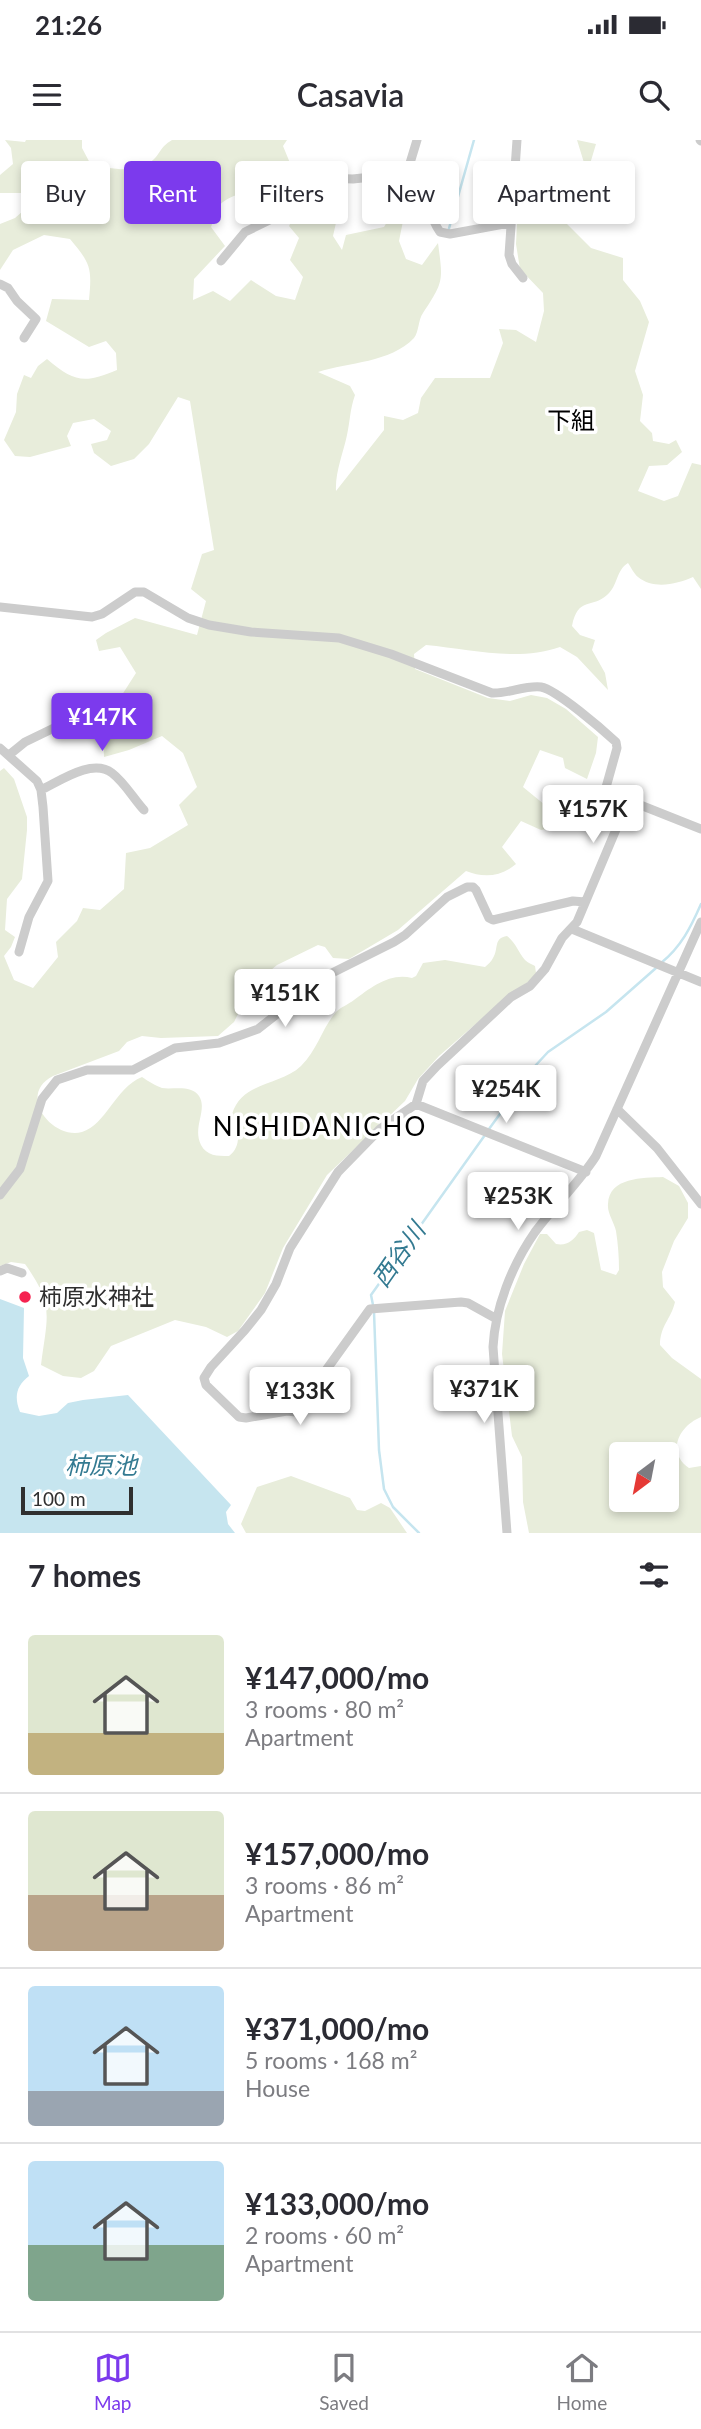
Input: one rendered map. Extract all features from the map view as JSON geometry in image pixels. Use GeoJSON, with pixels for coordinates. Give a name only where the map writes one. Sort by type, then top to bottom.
{"type":"FeatureCollection","features":[{"type":"Feature","properties":{"kind":"street"},"geometry":{"type":"LineString","coordinates":[[411,161],[417,140]]}},
{"type":"Feature","properties":{"kind":"street"},"geometry":{"type":"LineString","coordinates":[[515,161],[517,140]]}},
{"type":"Feature","properties":{"kind":"street"},"geometry":{"type":"LineString","coordinates":[[221,261],[245,232],[288,211],[327,178],[362,178]]}},
{"type":"Feature","properties":{"kind":"street"},"geometry":{"type":"LineString","coordinates":[[435,224],[440,232],[445,234],[504,224]]}},
{"type":"Feature","properties":{"kind":"street"},"geometry":{"type":"LineString","coordinates":[[510,224],[509,255],[512,264],[523,278]]}},
{"type":"Feature","properties":{"kind":"street"},"geometry":{"type":"LineString","coordinates":[[0,284],[8,288],[36,319],[24,338]]}},
{"type":"Feature","properties":{"kind":"street"},"geometry":{"type":"LineString","coordinates":[[0,607],[92,617],[103,614],[135,592],[144,592],[188,618],[209,625],[251,632],[339,638],[391,654],[492,693],[504,694],[542,687],[565,699],[616,742],[617,748],[605,791],[701,829]]}},
{"type":"Feature","properties":{"kind":"street"},"geometry":{"type":"LineString","coordinates":[[9,755],[25,742],[56,727]]}},
{"type":"Feature","properties":{"kind":"street"},"geometry":{"type":"LineString","coordinates":[[0,748],[37,781],[41,790],[48,881],[29,917],[19,952]]}},
{"type":"Feature","properties":{"kind":"street"},"geometry":{"type":"LineString","coordinates":[[41,790],[88,769],[99,768],[112,773],[144,810]]}},
{"type":"Feature","properties":{"kind":"street"},"geometry":{"type":"LineString","coordinates":[[495,1318],[461,1302],[372,1308],[296,1412],[239,1417],[206,1385],[204,1378],[261,1310],[276,1284],[290,1248],[338,1172],[380,1129],[416,1104],[424,1081],[437,1066],[502,1005],[530,986],[545,970],[562,938],[572,929],[628,801]]}},
{"type":"Feature","properties":{"kind":"street"},"geometry":{"type":"LineString","coordinates":[[0,1195],[20,1169],[42,1099],[52,1084],[62,1077],[102,1068],[133,1070],[175,1048],[219,1043],[258,1029],[285,1010],[312,985],[405,935],[447,897],[467,887],[476,890],[489,918],[493,920],[573,901],[585,902]]}},
{"type":"Feature","properties":{"kind":"street"},"geometry":{"type":"LineString","coordinates":[[507,1533],[493,1347],[495,1318],[530,1241],[596,1156],[701,922]]}},
{"type":"Feature","properties":{"kind":"street"},"geometry":{"type":"LineString","coordinates":[[572,929],[701,982]]}},
{"type":"Feature","properties":{"kind":"street"},"geometry":{"type":"LineString","coordinates":[[416,1104],[586,1172]]}},
{"type":"Feature","properties":{"kind":"street"},"geometry":{"type":"LineString","coordinates":[[617,1109],[657,1148],[701,1204]]}},
{"type":"Feature","properties":{"kind":"street"},"geometry":{"type":"LineString","coordinates":[[0,1271],[7,1268],[22,1273]]}},
{"type":"Feature","properties":{"kind":"green space"},"geometry":{"type":"Polygon","coordinates":[[[5,140],[82,140],[82,148],[89,161],[21,161],[21,193],[0,193],[0,175],[13,164],[11,148],[5,140]]]}},
{"type":"Feature","properties":{"kind":"green space"},"geometry":{"type":"Polygon","coordinates":[[[172,140],[287,140],[283,146],[289,161],[235,161],[235,196],[221,204],[221,161],[152,161],[172,140]]]}},
{"type":"Feature","properties":{"kind":"green space"},"geometry":{"type":"Polygon","coordinates":[[[577,140],[596,144],[591,161],[583,161],[577,140]]]}},
{"type":"Feature","properties":{"kind":"green space"},"geometry":{"type":"Polygon","coordinates":[[[110,167],[124,169],[124,224],[212,224],[211,227],[225,246],[194,279],[193,300],[213,291],[230,301],[251,280],[276,296],[295,300],[303,277],[290,260],[299,238],[290,224],[336,224],[333,236],[342,250],[346,235],[384,227],[386,224],[402,224],[399,241],[406,259],[422,265],[438,243],[440,280],[435,294],[421,316],[414,338],[381,357],[318,372],[350,386],[355,395],[338,470],[336,491],[384,430],[384,416],[403,420],[418,413],[421,398],[435,378],[490,378],[503,343],[499,329],[516,330],[536,342],[544,311],[543,293],[520,269],[516,244],[517,224],[567,224],[591,248],[623,258],[623,280],[640,301],[649,322],[635,371],[643,395],[640,421],[652,433],[653,441],[669,444],[676,440],[682,452],[667,465],[649,466],[638,491],[664,501],[678,496],[692,463],[701,465],[701,589],[693,577],[673,584],[658,585],[644,581],[628,563],[607,595],[582,607],[575,617],[572,626],[580,635],[595,640],[592,650],[605,673],[608,690],[577,657],[560,647],[527,654],[510,654],[426,645],[414,654],[415,669],[488,698],[510,701],[531,695],[547,698],[566,709],[598,737],[596,753],[587,779],[565,768],[563,758],[540,750],[523,787],[556,814],[556,827],[541,830],[521,821],[502,847],[516,864],[504,872],[492,875],[466,871],[398,930],[349,959],[333,958],[325,947],[318,945],[277,965],[252,986],[234,1022],[218,1036],[142,1036],[127,1042],[119,1051],[53,1076],[42,1084],[38,1104],[43,1114],[50,1123],[71,1133],[82,1132],[98,1122],[125,1089],[142,1077],[162,1088],[191,1090],[196,1092],[201,1101],[198,1132],[203,1149],[216,1155],[229,1156],[238,1142],[232,1114],[237,1103],[244,1095],[301,1066],[312,1053],[336,1012],[374,986],[396,977],[412,978],[423,963],[445,960],[485,967],[495,955],[498,941],[507,936],[525,960],[535,966],[536,973],[532,979],[502,1001],[439,1056],[418,1079],[405,1101],[327,1175],[283,1248],[265,1293],[238,1331],[227,1337],[206,1327],[175,1320],[111,1346],[94,1371],[81,1378],[63,1376],[41,1365],[46,1312],[41,1291],[25,1264],[11,1262],[0,1266],[0,771],[4,768],[14,779],[27,817],[22,879],[7,899],[5,930],[15,937],[4,956],[14,980],[33,988],[58,957],[56,942],[77,921],[83,908],[100,910],[124,889],[126,853],[150,848],[188,825],[179,805],[197,787],[183,753],[162,736],[104,757],[103,730],[136,673],[120,647],[99,651],[96,640],[135,618],[197,635],[206,601],[191,589],[202,554],[214,550],[190,401],[178,397],[149,444],[134,459],[111,466],[94,453],[91,444],[107,440],[111,431],[94,419],[73,423],[67,436],[71,446],[30,457],[15,456],[4,440],[16,412],[17,394],[24,375],[31,378],[38,366],[47,359],[65,372],[80,378],[87,379],[117,370],[116,353],[106,341],[89,347],[46,321],[52,299],[89,300],[88,267],[70,239],[44,235],[13,250],[0,270],[0,224],[21,213],[21,224],[110,224],[110,167]]]}},
{"type":"Feature","properties":{"kind":"green space"},"geometry":{"type":"Polygon","coordinates":[[[663,1177],[679,1186],[688,1203],[688,1218],[674,1241],[662,1272],[663,1287],[675,1302],[660,1345],[672,1358],[701,1379],[701,1417],[681,1433],[678,1442],[609,1442],[609,1512],[679,1512],[679,1457],[689,1468],[701,1466],[701,1533],[529,1533],[523,1502],[522,1457],[512,1436],[502,1354],[505,1311],[524,1264],[540,1234],[547,1234],[556,1244],[563,1244],[579,1232],[587,1230],[594,1233],[601,1270],[616,1275],[619,1270],[618,1251],[616,1231],[608,1207],[610,1195],[621,1184],[637,1179],[663,1177]]]}},
{"type":"Feature","properties":{"kind":"green space"},"geometry":{"type":"Polygon","coordinates":[[[291,1476],[350,1498],[357,1510],[365,1511],[381,1503],[390,1508],[407,1533],[246,1533],[241,1524],[257,1487],[291,1476]]]}},
{"type":"Feature","properties":{"kind":"water","name":"柿原池"},"geometry":{"type":"Polygon","coordinates":[[[0,1299],[24,1308],[23,1358],[29,1376],[17,1392],[20,1412],[39,1416],[57,1413],[68,1403],[128,1395],[231,1505],[226,1512],[228,1524],[235,1533],[0,1533],[0,1299]]]}},
{"type":"Feature","properties":{"kind":"waterway"},"geometry":{"type":"LineString","coordinates":[[448,232],[474,140]]}},
{"type":"Feature","properties":{"kind":"waterway","name":"西谷川"},"geometry":{"type":"LineString","coordinates":[[661,963],[685,936],[701,904]]}},
{"type":"Feature","properties":{"kind":"waterway","name":"西谷川"},"geometry":{"type":"LineString","coordinates":[[489,1129],[548,1052],[606,1012],[656,968]]}},
{"type":"Feature","properties":{"kind":"waterway","name":"西谷川"},"geometry":{"type":"LineString","coordinates":[[373,1305],[371,1295],[485,1135]]}},
{"type":"Feature","properties":{"kind":"waterway","name":"西谷川"},"geometry":{"type":"LineString","coordinates":[[374,1312],[379,1450],[384,1489],[393,1507],[419,1533]]}},
{"type":"Feature","properties":{"kind":"place","name":"柿原水神社"},"geometry":{"type":"Point","coordinates":[25,1297]}},
{"type":"Feature","properties":{"kind":"district","name":"下組"},"geometry":{"type":"Point","coordinates":[571,421]}},
{"type":"Feature","properties":{"kind":"district","name":"NISHIDANICHO"},"geometry":{"type":"Point","coordinates":[320,1127]}}]}
